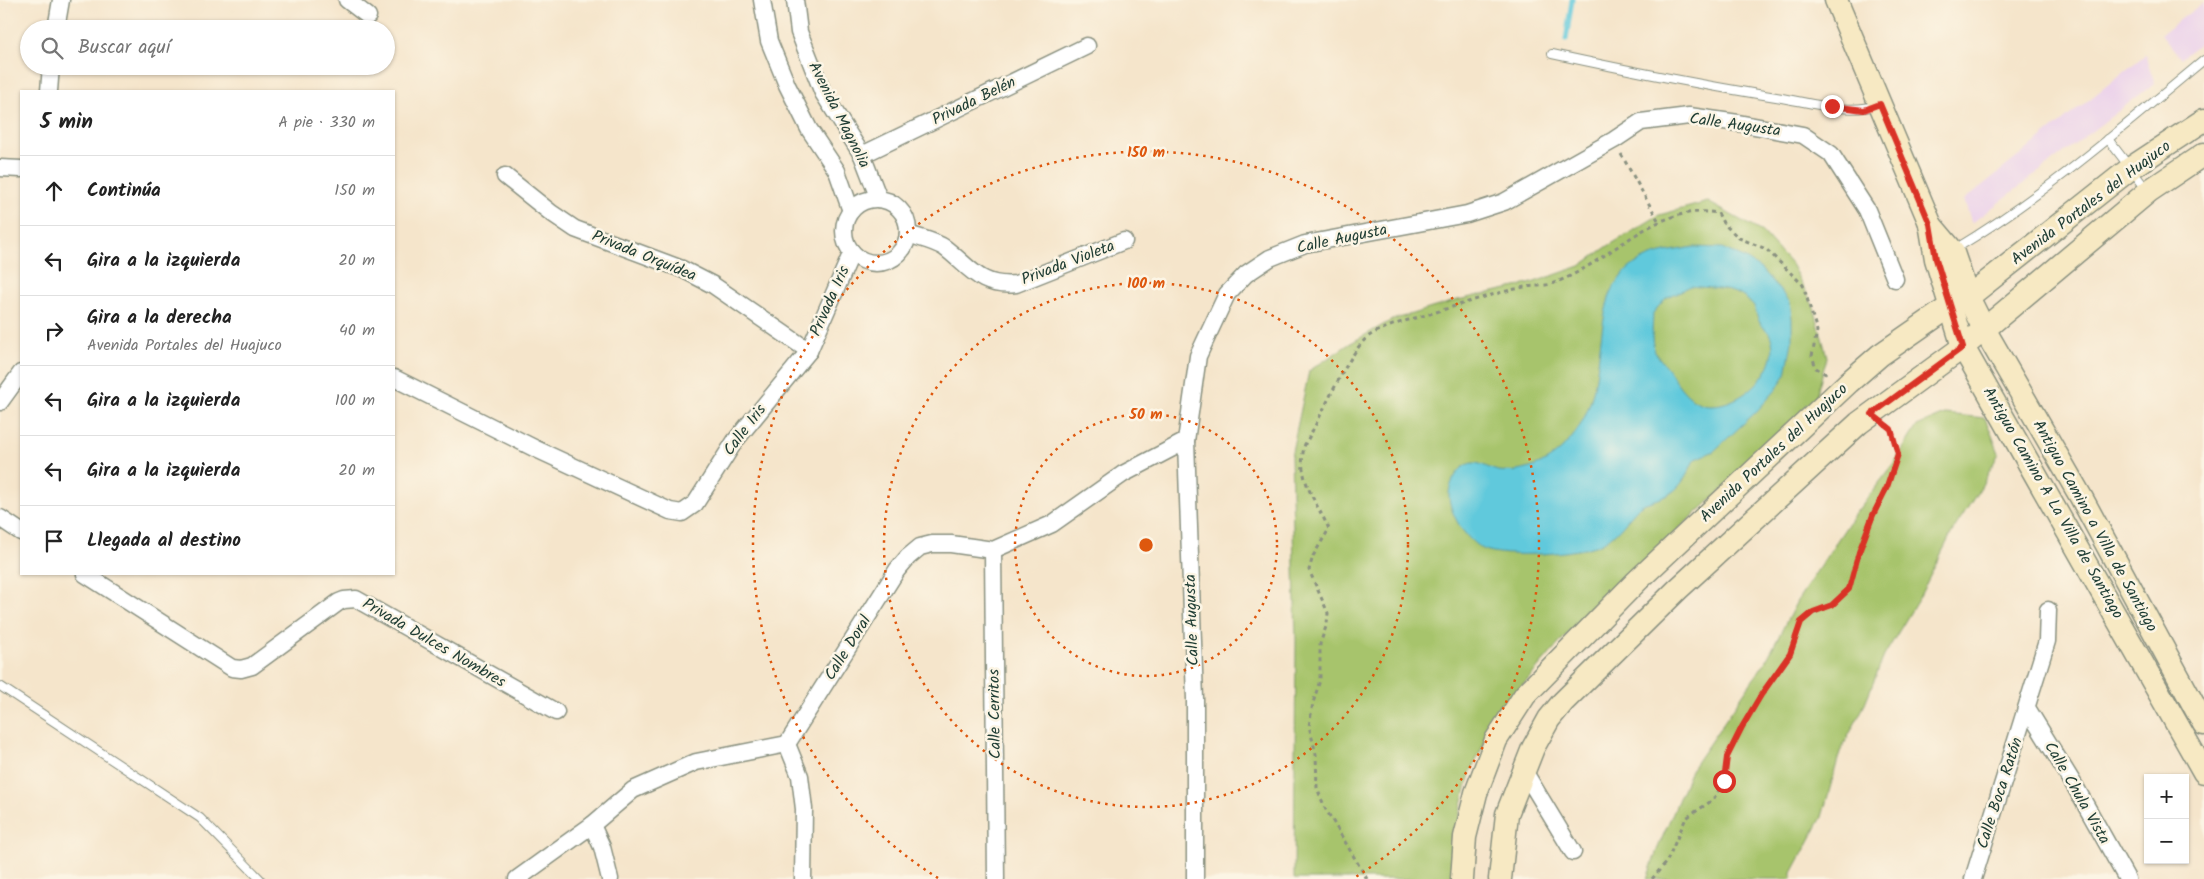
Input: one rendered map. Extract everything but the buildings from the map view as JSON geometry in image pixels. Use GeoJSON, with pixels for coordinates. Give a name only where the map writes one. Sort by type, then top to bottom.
{"type":"FeatureCollection","features":[{"type":"Feature","properties":{"kind":"street"},"geometry":{"type":"LineString","coordinates":[[58,20],[61,0]]}},
{"type":"Feature","properties":{"kind":"street"},"geometry":{"type":"LineString","coordinates":[[347,0],[368,16]]}},
{"type":"Feature","properties":{"kind":"street","name":"Avenida Magnolia"},"geometry":{"type":"LineString","coordinates":[[762,0],[769,41],[786,85],[809,129],[837,171],[851,211]]}},
{"type":"Feature","properties":{"kind":"street","name":"Avenida Magnolia"},"geometry":{"type":"LineString","coordinates":[[795,0],[799,32],[824,93],[862,155],[880,199]]}},
{"type":"Feature","properties":{"kind":"street","name":"Antiguo Camino A La Villa de Santiago"},"geometry":{"type":"LineString","coordinates":[[1843,4],[1880,104],[1944,255],[1960,301],[1963,347],[2204,772]]}},
{"type":"Feature","properties":{"kind":"street","name":"Privada Belén"},"geometry":{"type":"LineString","coordinates":[[862,155],[1087,46]]}},
{"type":"Feature","properties":{"kind":"street"},"geometry":{"type":"LineString","coordinates":[[49,90],[50,75]]}},
{"type":"Feature","properties":{"kind":"street","name":"Calle Augusta"},"geometry":{"type":"LineString","coordinates":[[1195,879],[1194,699],[1186,441],[1198,356],[1227,294],[1246,274],[1270,258],[1306,244],[1467,214],[1504,202],[1614,140],[1641,122],[1689,116],[1803,135],[1831,154],[1867,210],[1896,279]]}},
{"type":"Feature","properties":{"kind":"street","name":"Avenida Portales del Huajuco"},"geometry":{"type":"LineString","coordinates":[[1462,879],[1465,837],[1476,793],[1496,740],[1525,695],[1637,581],[1880,355],[1960,301],[2131,168],[2204,120]]}},
{"type":"Feature","properties":{"kind":"street","name":"Avenida Portales del Huajuco"},"geometry":{"type":"LineString","coordinates":[[1500,879],[1507,814],[1533,748],[1548,720],[1563,702],[1678,589],[1859,423],[1963,347],[2148,191],[2204,154]]}},
{"type":"Feature","properties":{"kind":"street"},"geometry":{"type":"LineString","coordinates":[[0,168],[20,170]]}},
{"type":"Feature","properties":{"kind":"street","name":"Privada Orquídea"},"geometry":{"type":"LineString","coordinates":[[505,176],[550,212],[575,229],[682,269],[705,281],[809,351]]}},
{"type":"Feature","properties":{"kind":"street"},"geometry":{"type":"LineString","coordinates":[[869,199],[880,199],[889,202],[901,211],[908,224],[908,234],[900,252],[892,259],[883,262],[872,262],[861,259],[852,252],[846,242],[844,232],[846,221],[851,211],[869,199]]}},
{"type":"Feature","properties":{"kind":"street","name":"Privada Violeta"},"geometry":{"type":"LineString","coordinates":[[908,234],[943,247],[980,279],[1003,285],[1016,284],[1124,241]]}},
{"type":"Feature","properties":{"kind":"street","name":"Privada Iris"},"geometry":{"type":"LineString","coordinates":[[809,351],[852,252]]}},
{"type":"Feature","properties":{"kind":"street","name":"Antiguo Camino A La Villa de Santiago"},"geometry":{"type":"LineString","coordinates":[[1960,301],[1984,329]]}},
{"type":"Feature","properties":{"kind":"street","name":"Antiguo Camino a Villa de Santiago"},"geometry":{"type":"LineString","coordinates":[[1984,329],[2081,497],[2204,724]]}},
{"type":"Feature","properties":{"kind":"street","name":"Calle Iris"},"geometry":{"type":"LineString","coordinates":[[395,378],[536,449],[677,514],[686,512],[695,504],[735,441],[809,351]]}},
{"type":"Feature","properties":{"kind":"street"},"geometry":{"type":"LineString","coordinates":[[0,402],[20,374]]}},
{"type":"Feature","properties":{"kind":"street"},"geometry":{"type":"LineString","coordinates":[[1847,386],[1872,414]]}},
{"type":"Feature","properties":{"kind":"street"},"geometry":{"type":"LineString","coordinates":[[993,550],[1052,524],[1123,474],[1186,441]]}},
{"type":"Feature","properties":{"kind":"street"},"geometry":{"type":"LineString","coordinates":[[0,518],[20,531]]}},
{"type":"Feature","properties":{"kind":"street","name":"Calle Doral"},"geometry":{"type":"LineString","coordinates":[[787,744],[897,570],[908,556],[920,547],[932,544],[951,544],[993,550]]}},
{"type":"Feature","properties":{"kind":"street","name":"Calle Cerritos"},"geometry":{"type":"LineString","coordinates":[[993,550],[996,879]]}},
{"type":"Feature","properties":{"kind":"street","name":"Privada Dulces Nombres"},"geometry":{"type":"LineString","coordinates":[[87,575],[232,668],[252,666],[339,602],[356,599],[556,712]]}},
{"type":"Feature","properties":{"kind":"street","name":"Calle Boca Ratón"},"geometry":{"type":"LineString","coordinates":[[1973,879],[2047,641],[2048,610]]}},
{"type":"Feature","properties":{"kind":"street","name":"Calle Chula Vista"},"geometry":{"type":"LineString","coordinates":[[2027,708],[2076,788],[2127,879]]}},
{"type":"Feature","properties":{"kind":"street"},"geometry":{"type":"LineString","coordinates":[[517,879],[592,825],[633,790],[663,775],[696,762],[787,744],[800,776],[804,809],[804,879]]}},
{"type":"Feature","properties":{"kind":"street"},"geometry":{"type":"LineString","coordinates":[[1524,770],[1574,852]]}},
{"type":"Feature","properties":{"kind":"street"},"geometry":{"type":"LineString","coordinates":[[592,825],[602,847],[610,879]]}},
{"type":"Feature","properties":{"kind":"lane"},"geometry":{"type":"LineString","coordinates":[[1552,54],[1675,80],[1832,106],[1864,110],[1880,104]]}},
{"type":"Feature","properties":{"kind":"lane"},"geometry":{"type":"LineString","coordinates":[[1944,255],[1993,226],[2108,139],[2204,60]]}},
{"type":"Feature","properties":{"kind":"lane"},"geometry":{"type":"LineString","coordinates":[[2108,139],[2148,191]]}},
{"type":"Feature","properties":{"kind":"lane"},"geometry":{"type":"LineString","coordinates":[[0,686],[200,818],[260,879]]}},
{"type":"Feature","properties":{"kind":"path"},"geometry":{"type":"LineString","coordinates":[[1614,140],[1658,220]]}},
{"type":"Feature","properties":{"kind":"path"},"geometry":{"type":"LineString","coordinates":[[1367,879],[1325,808],[1317,788],[1316,754],[1308,726],[1320,680],[1320,644],[1327,624],[1328,613],[1309,570],[1313,556],[1329,529],[1307,489],[1301,466],[1305,444],[1356,351],[1368,336],[1404,322],[1469,302],[1521,288],[1552,284],[1577,274],[1658,220],[1679,214],[1705,211],[1718,213],[1723,223],[1739,238],[1766,249],[1803,285],[1817,331],[1812,356],[1816,368],[1847,386]]}},
{"type":"Feature","properties":{"kind":"path"},"geometry":{"type":"LineString","coordinates":[[1652,879],[1667,861],[1686,818],[1713,800],[1724,781],[1727,757],[1761,695],[1790,654],[1801,622],[1813,612],[1832,605],[1849,589],[1859,552],[1873,515],[1887,487],[1898,454],[1891,429],[1872,414]]}},
{"type":"Feature","properties":{"kind":"shaded area"},"geometry":{"type":"Polygon","coordinates":[[[2204,2],[2204,40],[2181,58],[2161,34],[2204,2]]]}},
{"type":"Feature","properties":{"kind":"shaded area"},"geometry":{"type":"Polygon","coordinates":[[[2145,55],[2155,83],[1972,223],[1964,200],[2145,55]]]}},
{"type":"Feature","properties":{"kind":"green space"},"geometry":{"type":"Polygon","coordinates":[[[1708,202],[1762,232],[1791,264],[1814,307],[1827,357],[1813,407],[1637,567],[1569,632],[1498,714],[1470,773],[1460,812],[1454,879],[1294,879],[1296,640],[1291,456],[1309,371],[1349,344],[1392,320],[1458,300],[1529,284],[1580,266],[1608,246],[1659,215],[1708,202]]]}},
{"type":"Feature","properties":{"kind":"green space"},"geometry":{"type":"Polygon","coordinates":[[[1945,414],[1985,418],[1999,453],[1981,487],[1952,532],[1919,598],[1884,656],[1863,708],[1840,752],[1822,817],[1792,873],[1792,879],[1647,879],[1657,850],[1691,770],[1766,661],[1797,601],[1854,515],[1893,465],[1917,426],[1945,414]]]}},
{"type":"Feature","properties":{"kind":"water"},"geometry":{"type":"Polygon","coordinates":[[[1695,247],[1722,248],[1744,258],[1761,269],[1790,302],[1792,342],[1786,374],[1776,390],[1756,412],[1714,451],[1694,460],[1678,488],[1659,499],[1640,506],[1618,531],[1602,543],[1592,547],[1561,552],[1508,554],[1483,549],[1470,540],[1459,525],[1449,501],[1451,484],[1460,470],[1464,466],[1474,463],[1499,471],[1522,470],[1542,463],[1561,450],[1576,432],[1590,402],[1604,321],[1609,298],[1615,285],[1634,264],[1646,258],[1660,253],[1695,247]],[[1691,286],[1666,298],[1653,313],[1653,342],[1658,357],[1688,396],[1703,404],[1716,405],[1744,394],[1755,385],[1765,373],[1771,360],[1773,346],[1769,333],[1761,325],[1754,307],[1748,300],[1726,290],[1691,286]]]}},
{"type":"Feature","properties":{"kind":"waterway"},"geometry":{"type":"LineString","coordinates":[[1566,40],[1572,0]]}},
{"type":"Feature","properties":{"kind":"route"},"geometry":{"type":"LineString","coordinates":[[1724,781],[1727,757],[1761,695],[1790,654],[1801,622],[1813,612],[1832,605],[1849,589],[1859,552],[1873,515],[1887,487],[1898,454],[1891,429],[1872,414],[1963,347],[1952,305],[1936,259],[1930,224],[1880,104],[1864,110],[1832,106]]}}]}
